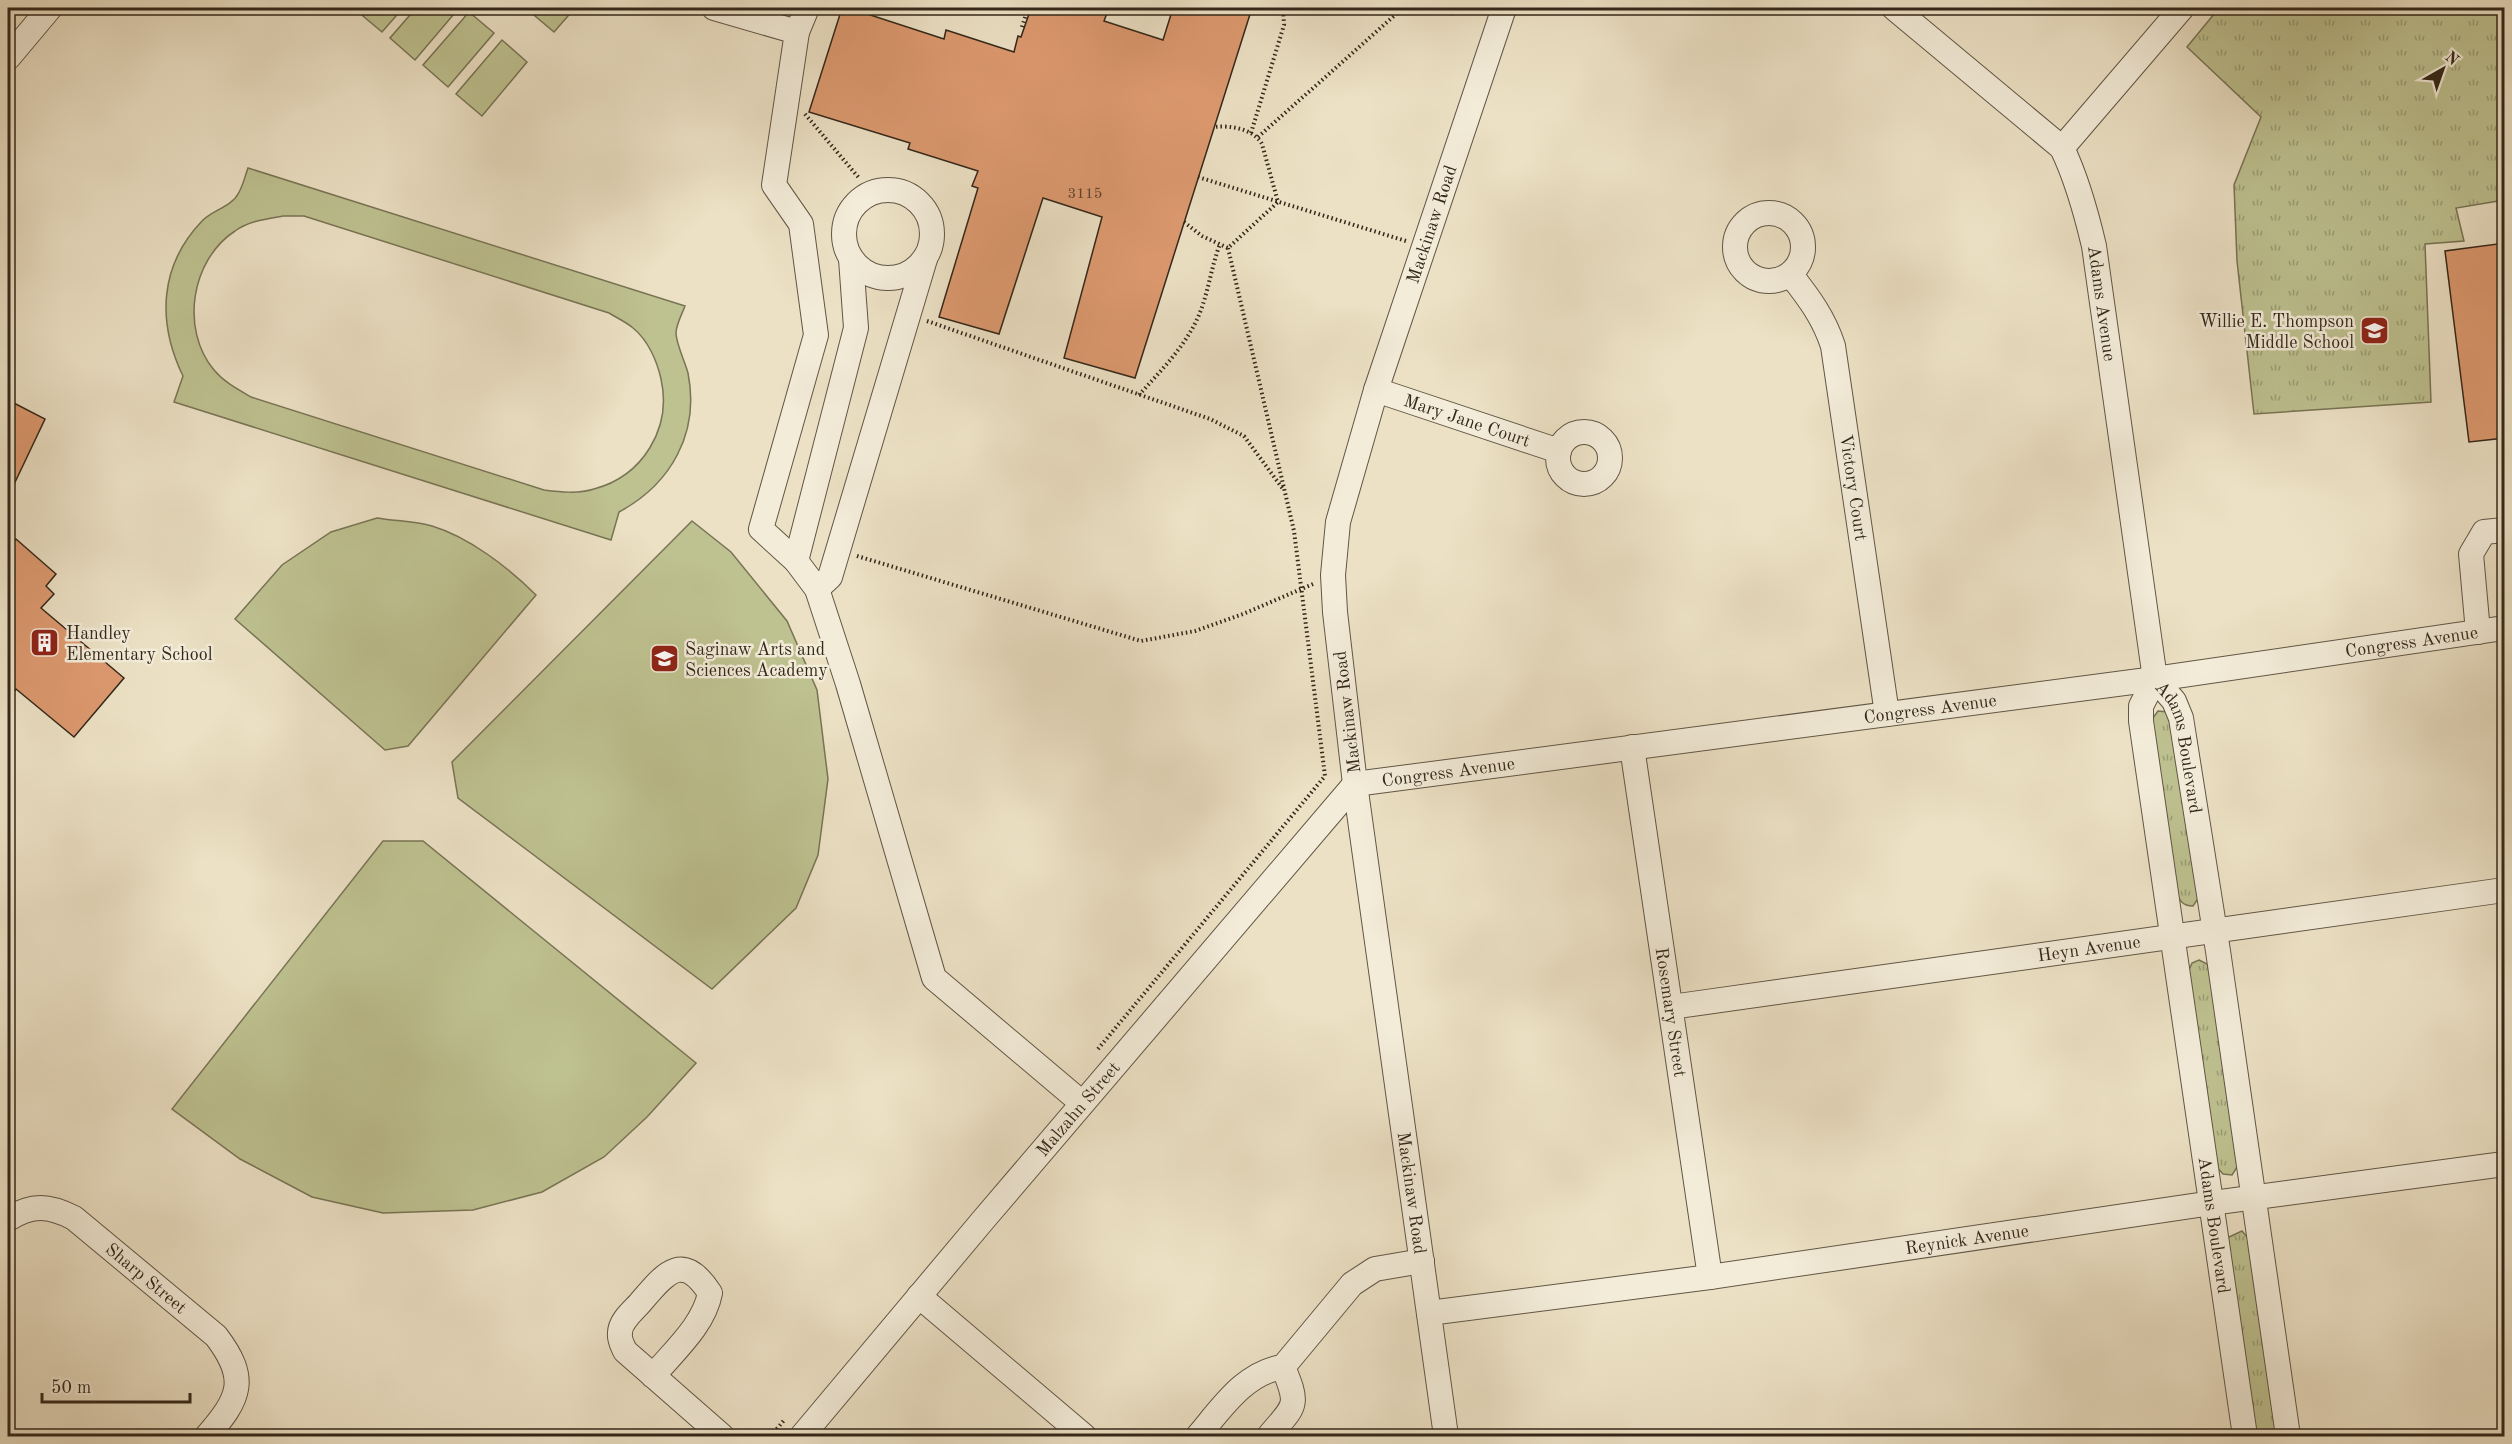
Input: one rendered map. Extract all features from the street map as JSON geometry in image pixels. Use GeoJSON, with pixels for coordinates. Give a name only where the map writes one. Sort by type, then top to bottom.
{"type":"FeatureCollection","features":[{"type":"Feature","properties":{"kind":"street"},"geometry":{"type":"LineString","coordinates":[[8,58],[50,8]]}},
{"type":"Feature","properties":{"kind":"street"},"geometry":{"type":"LineString","coordinates":[[714,8],[797,32]]}},
{"type":"Feature","properties":{"kind":"street"},"geometry":{"type":"LineString","coordinates":[[807,8],[797,32],[774,184],[801,224],[816,335],[761,529],[795,561],[817,589],[848,684],[934,978],[1082,1103]]}},
{"type":"Feature","properties":{"kind":"street","name":"Mackinaw Road"},"geometry":{"type":"LineString","coordinates":[[1446,1437],[1355,784],[1335,612],[1333,575],[1338,522],[1376,390],[1504,8]]}},
{"type":"Feature","properties":{"kind":"street","name":"Adams Avenue"},"geometry":{"type":"LineString","coordinates":[[1894,8],[2062,148],[2072,169],[2084,203],[2094,246],[2155,679]]}},
{"type":"Feature","properties":{"kind":"street"},"geometry":{"type":"LineString","coordinates":[[2062,148],[2182,8]]}},
{"type":"Feature","properties":{"kind":"street"},"geometry":{"type":"LineString","coordinates":[[795,561],[856,328],[851,259],[845,245],[844,230],[848,215],[856,203],[869,194],[884,190],[899,191],[912,197],[929,219],[932,233],[930,247],[924,260],[830,577],[817,589]]}},
{"type":"Feature","properties":{"kind":"street"},"geometry":{"type":"LineString","coordinates":[[851,259],[862,270],[874,277],[888,279],[908,273],[924,260]]}},
{"type":"Feature","properties":{"kind":"street","name":"Victory Court"},"geometry":{"type":"LineString","coordinates":[[1791,275],[1827,326],[1833,346],[1887,714]]}},
{"type":"Feature","properties":{"kind":"street","name":"Mary Jane Court"},"geometry":{"type":"LineString","coordinates":[[1376,390],[1559,451]]}},
{"type":"Feature","properties":{"kind":"street"},"geometry":{"type":"LineString","coordinates":[[2478,632],[2471,554],[2484,532],[2505,530]]}},
{"type":"Feature","properties":{"kind":"street","name":"Congress Avenue"},"geometry":{"type":"LineString","coordinates":[[1355,784],[2155,679],[2505,628]]}},
{"type":"Feature","properties":{"kind":"street","name":"Adams Boulevard"},"geometry":{"type":"LineString","coordinates":[[2245,1437],[2141,721],[2142,706],[2155,679],[2174,701],[2181,718],[2215,931],[2288,1437]]}},
{"type":"Feature","properties":{"kind":"street","name":"Rosemary Street"},"geometry":{"type":"LineString","coordinates":[[1632,747],[1710,1277]]}},
{"type":"Feature","properties":{"kind":"street","name":"Malzahn Street"},"geometry":{"type":"LineString","coordinates":[[802,1437],[1082,1103],[1355,784]]}},
{"type":"Feature","properties":{"kind":"street","name":"Heyn Avenue"},"geometry":{"type":"LineString","coordinates":[[1671,1007],[2505,890]]}},
{"type":"Feature","properties":{"kind":"street","name":"Reynick Avenue"},"geometry":{"type":"LineString","coordinates":[[1429,1313],[1710,1277],[2212,1203],[2505,1164]]}},
{"type":"Feature","properties":{"kind":"street","name":"Sharp Street"},"geometry":{"type":"LineString","coordinates":[[8,1219],[21,1211],[36,1208],[56,1209],[74,1218],[216,1336],[230,1354],[236,1374],[236,1395],[228,1412],[207,1437]]}},
{"type":"Feature","properties":{"kind":"street"},"geometry":{"type":"LineString","coordinates":[[1198,1437],[1238,1390],[1269,1370],[1283,1367],[1352,1284],[1375,1269],[1422,1261]]}},
{"type":"Feature","properties":{"kind":"street"},"geometry":{"type":"LineString","coordinates":[[653,1376],[707,1308],[710,1293],[700,1278],[691,1271],[681,1269],[660,1279],[624,1321],[620,1333],[625,1351],[653,1376],[722,1437]]}},
{"type":"Feature","properties":{"kind":"street"},"geometry":{"type":"LineString","coordinates":[[919,1296],[1084,1437]]}},
{"type":"Feature","properties":{"kind":"street"},"geometry":{"type":"LineString","coordinates":[[1269,1437],[1292,1408],[1294,1400],[1294,1393],[1283,1367]]}},
{"type":"Feature","properties":{"kind":"path"},"geometry":{"type":"LineString","coordinates":[[1022,27],[1028,8]]}},
{"type":"Feature","properties":{"kind":"path"},"geometry":{"type":"LineString","coordinates":[[1251,134],[1284,25],[1283,8]]}},
{"type":"Feature","properties":{"kind":"path"},"geometry":{"type":"LineString","coordinates":[[1258,137],[1403,8]]}},
{"type":"Feature","properties":{"kind":"path"},"geometry":{"type":"LineString","coordinates":[[1435,8],[1455,14]]}},
{"type":"Feature","properties":{"kind":"path"},"geometry":{"type":"LineString","coordinates":[[805,113],[859,178]]}},
{"type":"Feature","properties":{"kind":"path"},"geometry":{"type":"LineString","coordinates":[[1214,127],[1225,126],[1258,137],[1278,202]]}},
{"type":"Feature","properties":{"kind":"path"},"geometry":{"type":"LineString","coordinates":[[1198,177],[1424,247]]}},
{"type":"Feature","properties":{"kind":"path"},"geometry":{"type":"LineString","coordinates":[[1228,248],[1278,202]]}},
{"type":"Feature","properties":{"kind":"path"},"geometry":{"type":"LineString","coordinates":[[1184,222],[1202,236],[1228,248]]}},
{"type":"Feature","properties":{"kind":"path"},"geometry":{"type":"LineString","coordinates":[[1139,395],[1167,364],[1193,326],[1202,308],[1220,244]]}},
{"type":"Feature","properties":{"kind":"path"},"geometry":{"type":"LineString","coordinates":[[1095,1052],[1325,776],[1294,531],[1228,248]]}},
{"type":"Feature","properties":{"kind":"path"},"geometry":{"type":"LineString","coordinates":[[923,320],[1210,419],[1244,436],[1285,491]]}},
{"type":"Feature","properties":{"kind":"path"},"geometry":{"type":"LineString","coordinates":[[848,552],[1141,641],[1195,631],[1243,614],[1333,575]]}},
{"type":"Feature","properties":{"kind":"path"},"geometry":{"type":"LineString","coordinates":[[771,1437],[786,1419]]}},
{"type":"Feature","properties":{"kind":"green space"},"geometry":{"type":"Polygon","coordinates":[[[360,8],[403,8],[382,32],[357,11],[360,8]]]}},
{"type":"Feature","properties":{"kind":"green space"},"geometry":{"type":"Polygon","coordinates":[[[416,8],[459,8],[415,60],[390,38],[416,8]]]}},
{"type":"Feature","properties":{"kind":"green space"},"geometry":{"type":"Polygon","coordinates":[[[531,8],[575,8],[554,32],[528,10],[531,8]]]}},
{"type":"Feature","properties":{"kind":"green space","name":"Willie E. Thompson Middle School"},"geometry":{"type":"Polygon","coordinates":[[[2219,8],[2504,8],[2504,200],[2456,208],[2464,241],[2425,244],[2431,402],[2254,414],[2237,261],[2234,185],[2261,117],[2187,47],[2219,8]]]}},
{"type":"Feature","properties":{"kind":"green space"},"geometry":{"type":"Polygon","coordinates":[[[469,12],[494,33],[448,87],[423,65],[469,12]]]}},
{"type":"Feature","properties":{"kind":"green space"},"geometry":{"type":"Polygon","coordinates":[[[502,40],[527,62],[482,116],[456,94],[502,40]]]}},
{"type":"Feature","properties":{"kind":"green space"},"geometry":{"type":"Polygon","coordinates":[[[248,168],[685,306],[678,323],[676,337],[688,373],[691,395],[690,416],[685,436],[678,455],[667,472],[653,487],[619,512],[611,540],[174,402],[183,376],[169,335],[166,315],[170,276],[177,257],[188,238],[206,217],[235,198],[248,168]],[[304,216],[270,218],[240,228],[220,244],[208,259],[200,277],[195,296],[194,316],[197,335],[203,353],[214,370],[231,385],[251,397],[544,490],[582,492],[611,483],[627,473],[650,448],[658,432],[662,415],[661,379],[647,345],[627,324],[609,313],[304,216]]]}},
{"type":"Feature","properties":{"kind":"green space"},"geometry":{"type":"Polygon","coordinates":[[[377,518],[425,524],[446,531],[501,564],[536,595],[408,746],[385,750],[235,619],[282,565],[331,532],[377,518]]]}},
{"type":"Feature","properties":{"kind":"green space"},"geometry":{"type":"Polygon","coordinates":[[[692,521],[731,552],[787,621],[817,690],[828,779],[818,855],[796,908],[712,989],[458,798],[452,762],[692,521]]]}},
{"type":"Feature","properties":{"kind":"green space"},"geometry":{"type":"Polygon","coordinates":[[[2158,711],[2168,712],[2174,721],[2201,894],[2193,906],[2183,903],[2175,890],[2150,722],[2158,711]]]}},
{"type":"Feature","properties":{"kind":"green space"},"geometry":{"type":"Polygon","coordinates":[[[383,841],[423,841],[696,1063],[647,1117],[604,1157],[542,1192],[473,1210],[383,1213],[312,1197],[240,1159],[172,1109],[383,841]]]}},
{"type":"Feature","properties":{"kind":"green space"},"geometry":{"type":"Polygon","coordinates":[[[2199,960],[2207,964],[2210,973],[2239,1164],[2232,1175],[2223,1174],[2215,1165],[2189,970],[2192,963],[2199,960]]]}},
{"type":"Feature","properties":{"kind":"green space"},"geometry":{"type":"Polygon","coordinates":[[[2242,1231],[2248,1238],[2277,1436],[2256,1436],[2227,1238],[2242,1231]]]}},
{"type":"Feature","properties":{"kind":"building"},"geometry":{"type":"Polygon","coordinates":[[[842,8],[849,8],[944,39],[946,30],[1014,52],[1018,36],[1021,37],[1031,8],[1109,8],[1104,21],[1163,40],[1173,8],[1252,8],[1135,378],[1064,358],[1102,217],[1043,198],[999,334],[939,317],[978,188],[972,186],[978,171],[908,149],[910,143],[809,112],[842,8]]]}},
{"type":"Feature","properties":{"kind":"building"},"geometry":{"type":"Polygon","coordinates":[[[2505,243],[2505,438],[2469,442],[2445,251],[2505,243]]]}},
{"type":"Feature","properties":{"kind":"building"},"geometry":{"type":"Polygon","coordinates":[[[8,400],[45,419],[8,497],[8,400]]]}},
{"type":"Feature","properties":{"kind":"building","name":"Handley Elementary School"},"geometry":{"type":"Polygon","coordinates":[[[16,539],[56,574],[46,586],[54,594],[41,608],[124,678],[74,737],[16,689],[8,700],[8,548],[16,539]]]}},
{"type":"Feature","properties":{"kind":"place","name":"Willie E. Thompson Middle School"},"geometry":{"type":"Point","coordinates":[2375,331]}},
{"type":"Feature","properties":{"kind":"place","name":"Handley Elementary School"},"geometry":{"type":"Point","coordinates":[45,643]}},
{"type":"Feature","properties":{"kind":"place","name":"Saginaw Arts and Sciences Academy"},"geometry":{"type":"Point","coordinates":[664,659]}}]}
